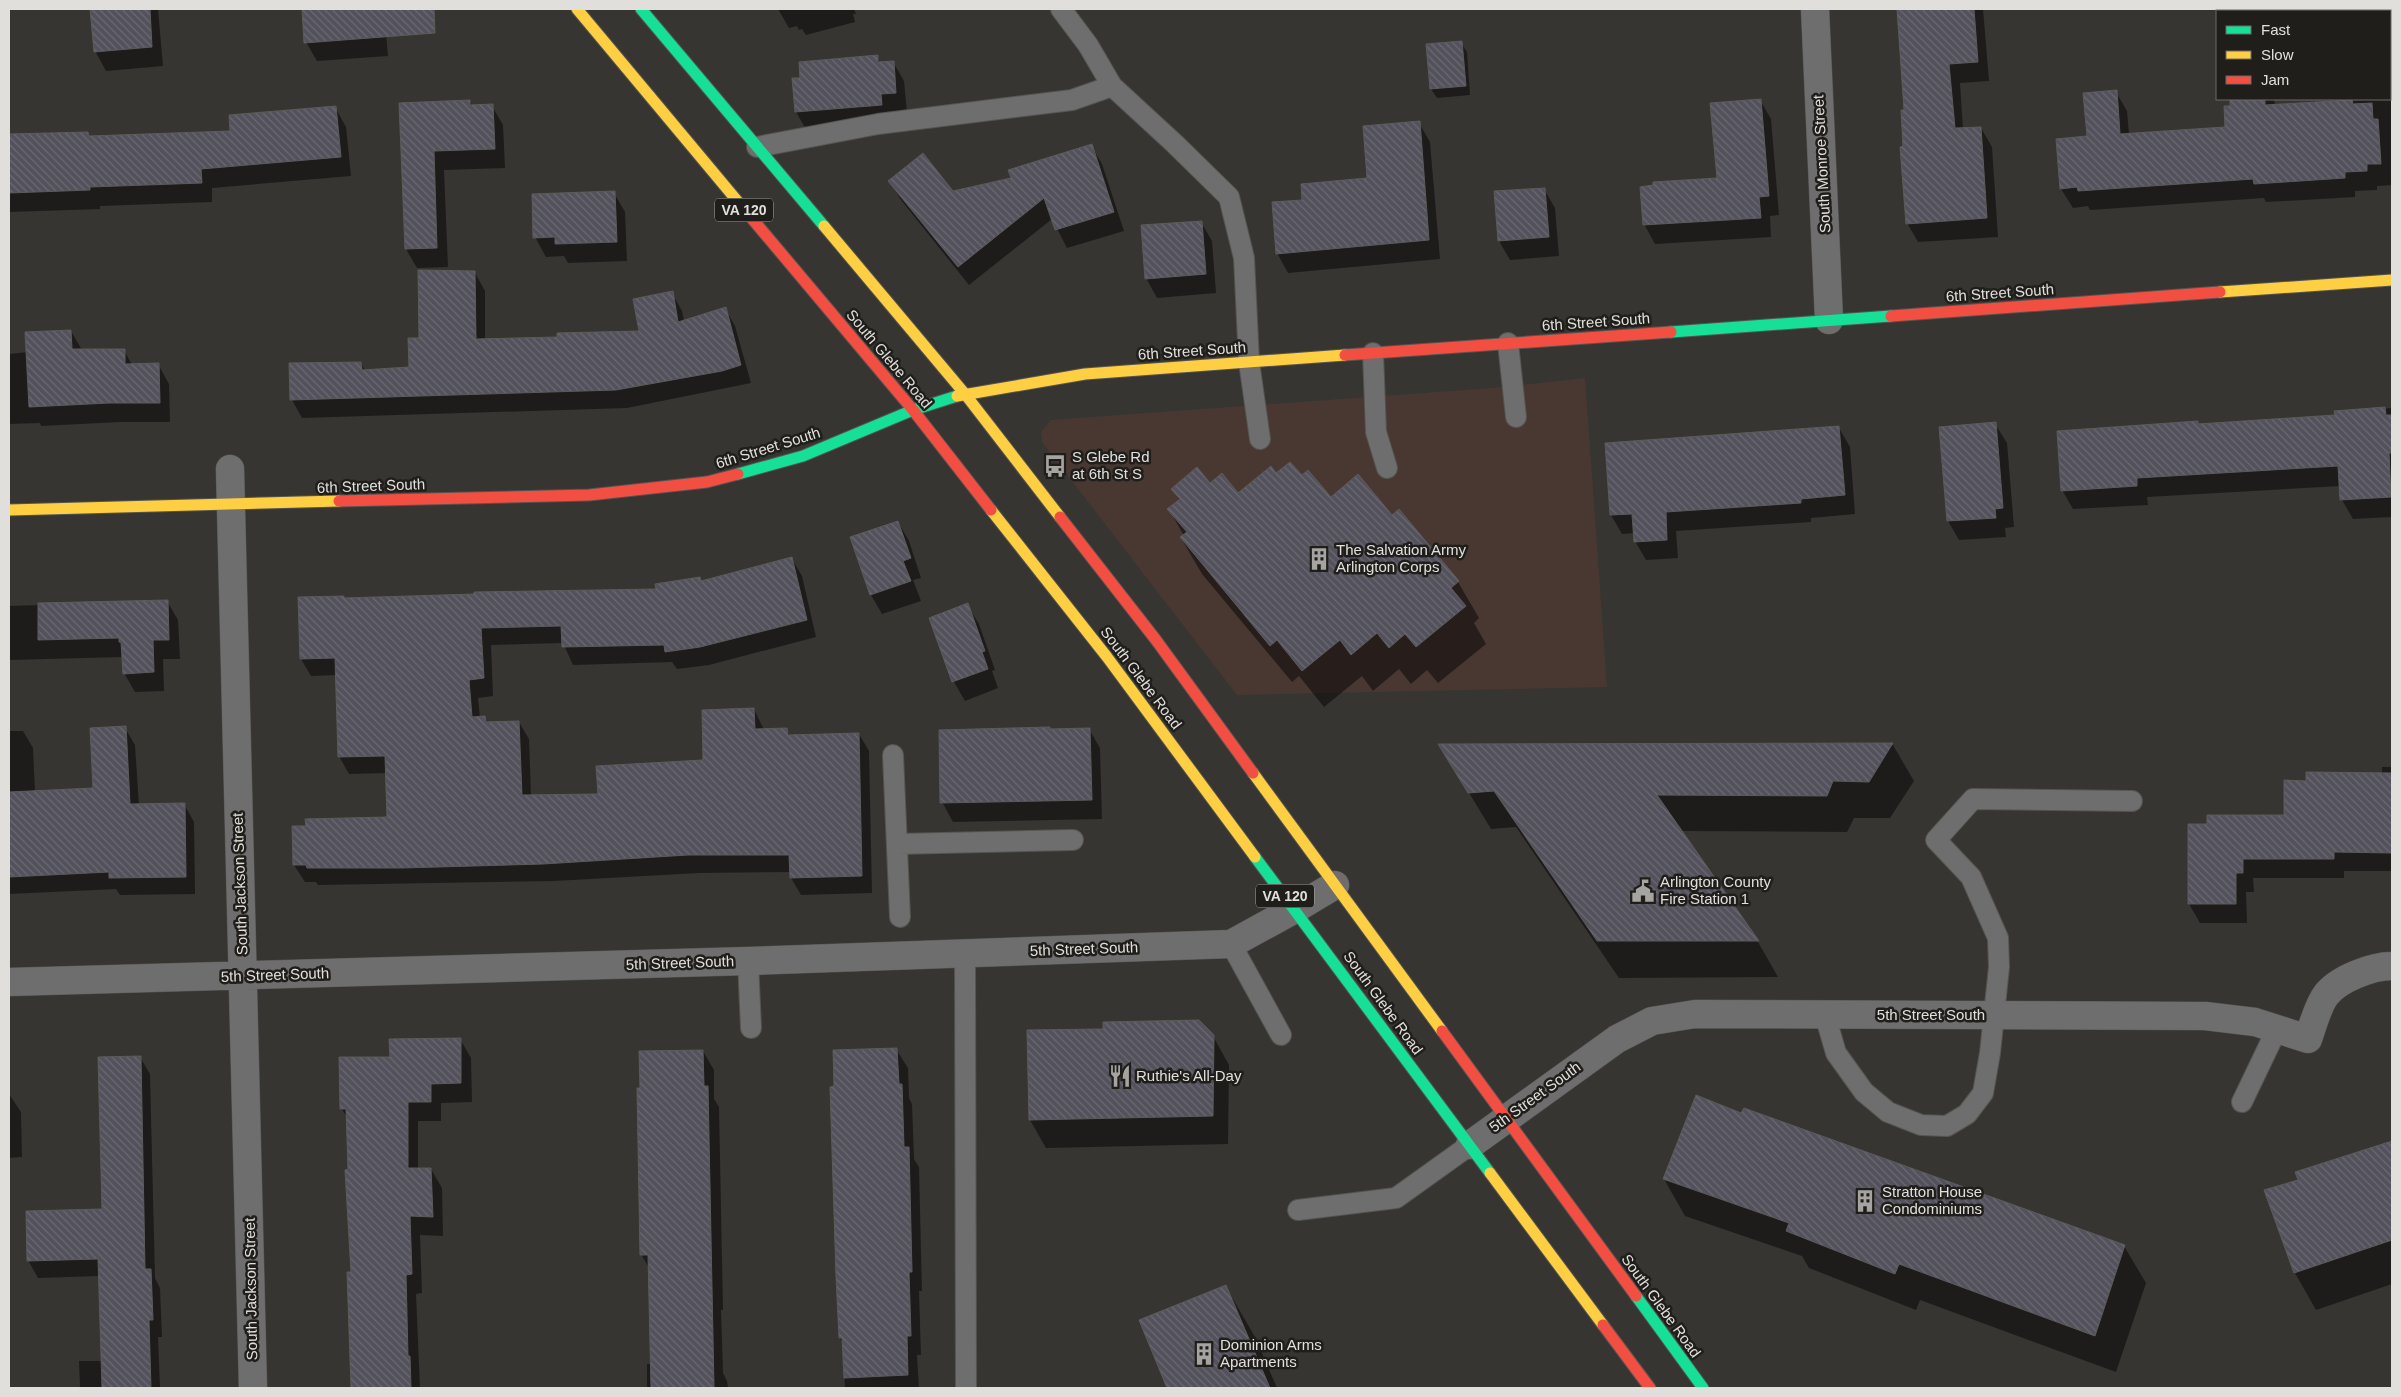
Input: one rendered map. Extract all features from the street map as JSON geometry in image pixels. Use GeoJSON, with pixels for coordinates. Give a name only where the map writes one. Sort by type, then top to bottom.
{"type":"FeatureCollection","features":[{"type":"Feature","properties":{"kind":"main road","name":"South Glebe Road"},"geometry":{"type":"LineString","coordinates":[[577,9],[913,410],[1107,657],[1650,1388]]}},
{"type":"Feature","properties":{"kind":"main road","name":"South Glebe Road"},"geometry":{"type":"LineString","coordinates":[[641,9],[965,394],[1156,640],[1703,1388]]}},
{"type":"Feature","properties":{"kind":"main road","name":"6th Street South"},"geometry":{"type":"LineString","coordinates":[[9,510],[589,496],[707,482],[803,456],[913,410],[965,394],[1084,374],[2392,280]]}},
{"type":"Feature","properties":{"kind":"street","name":"South Monroe Street"},"geometry":{"type":"LineString","coordinates":[[1815,9],[1829,320]]}},
{"type":"Feature","properties":{"kind":"street","name":"South Jackson Street"},"geometry":{"type":"LineString","coordinates":[[230,470],[253,1388]]}},
{"type":"Feature","properties":{"kind":"street","name":"5th Street South"},"geometry":{"type":"LineString","coordinates":[[9,982],[748,961],[1231,944],[1335,885]]}},
{"type":"Feature","properties":{"kind":"street","name":"5th Street South"},"geometry":{"type":"LineString","coordinates":[[1470,1145],[1504,1118],[1617,1039],[1652,1020],[1695,1014],[2205,1016],[2255,1022],[2308,1039],[2326,995],[2353,976],[2379,966],[2392,966]]}},
{"type":"Feature","properties":{"kind":"lane"},"geometry":{"type":"LineString","coordinates":[[1060,9],[1088,45],[1112,86],[1229,197],[1244,258],[1249,362],[1260,439]]}},
{"type":"Feature","properties":{"kind":"lane"},"geometry":{"type":"LineString","coordinates":[[757,147],[878,124],[1072,100],[1112,86]]}},
{"type":"Feature","properties":{"kind":"lane"},"geometry":{"type":"LineString","coordinates":[[1508,343],[1516,417]]}},
{"type":"Feature","properties":{"kind":"lane"},"geometry":{"type":"LineString","coordinates":[[1373,353],[1376,432],[1387,468]]}},
{"type":"Feature","properties":{"kind":"lane"},"geometry":{"type":"LineString","coordinates":[[893,755],[900,917]]}},
{"type":"Feature","properties":{"kind":"lane"},"geometry":{"type":"LineString","coordinates":[[1825,1015],[1836,1053],[1864,1092],[1888,1112],[1921,1124],[1947,1126],[1967,1114],[1983,1094],[1990,1053],[1992,1016],[1999,967],[1998,938],[1971,877],[1936,840],[1973,799],[2132,801]]}},
{"type":"Feature","properties":{"kind":"lane"},"geometry":{"type":"LineString","coordinates":[[897,844],[1074,840]]}},
{"type":"Feature","properties":{"kind":"lane"},"geometry":{"type":"LineString","coordinates":[[1231,944],[1281,1035]]}},
{"type":"Feature","properties":{"kind":"lane"},"geometry":{"type":"LineString","coordinates":[[965,953],[966,1388]]}},
{"type":"Feature","properties":{"kind":"lane"},"geometry":{"type":"LineString","coordinates":[[748,961],[752,1028]]}},
{"type":"Feature","properties":{"kind":"lane"},"geometry":{"type":"LineString","coordinates":[[2242,1102],[2277,1029]]}},
{"type":"Feature","properties":{"kind":"lane"},"geometry":{"type":"LineString","coordinates":[[1298,1210],[1396,1198],[1470,1145]]}},
{"type":"Feature","properties":{"kind":"shaded area"},"geometry":{"type":"Polygon","coordinates":[[[1585,378],[1607,687],[1237,695],[1042,442],[1041,432],[1051,420],[1493,388],[1585,378]]]}},
{"type":"Feature","properties":{"kind":"building"},"geometry":{"type":"Polygon","coordinates":[[[90,9],[150,9],[152,47],[94,52],[90,9]]]}},
{"type":"Feature","properties":{"kind":"building"},"geometry":{"type":"Polygon","coordinates":[[[302,9],[434,9],[435,33],[304,43],[302,9]]]}},
{"type":"Feature","properties":{"kind":"building"},"geometry":{"type":"Polygon","coordinates":[[[1897,9],[1974,9],[1978,62],[1949,64],[1955,128],[1981,127],[1987,218],[1906,224],[1900,147],[1903,146],[1901,110],[1904,110],[1897,9]]]}},
{"type":"Feature","properties":{"kind":"building"},"geometry":{"type":"Polygon","coordinates":[[[1462,41],[1466,86],[1430,89],[1426,44],[1462,41]]]}},
{"type":"Feature","properties":{"kind":"building"},"geometry":{"type":"Polygon","coordinates":[[[878,55],[878,62],[894,61],[896,93],[881,94],[882,105],[795,112],[792,78],[800,78],[799,62],[878,55]]]}},
{"type":"Feature","properties":{"kind":"building"},"geometry":{"type":"Polygon","coordinates":[[[2117,90],[2120,134],[2225,127],[2224,106],[2230,106],[2230,100],[2265,100],[2265,105],[2352,100],[2353,104],[2372,103],[2373,119],[2378,119],[2381,164],[2367,164],[2367,171],[2345,172],[2345,178],[2254,184],[2253,179],[2078,191],[2077,187],[2060,189],[2056,139],[2087,136],[2083,93],[2117,90]]]}},
{"type":"Feature","properties":{"kind":"building"},"geometry":{"type":"Polygon","coordinates":[[[1761,99],[1769,196],[1759,197],[1761,218],[1643,225],[1640,187],[1653,185],[1653,182],[1717,178],[1710,103],[1761,99]]]}},
{"type":"Feature","properties":{"kind":"building"},"geometry":{"type":"Polygon","coordinates":[[[470,100],[470,105],[493,104],[495,149],[434,151],[437,248],[405,249],[399,103],[470,100]]]}},
{"type":"Feature","properties":{"kind":"building"},"geometry":{"type":"Polygon","coordinates":[[[336,106],[341,157],[201,169],[202,183],[90,187],[90,190],[9,193],[9,134],[88,132],[89,136],[230,131],[229,115],[336,106]]]}},
{"type":"Feature","properties":{"kind":"building"},"geometry":{"type":"Polygon","coordinates":[[[1420,121],[1429,240],[1276,254],[1272,202],[1302,200],[1301,184],[1367,178],[1363,126],[1420,121]]]}},
{"type":"Feature","properties":{"kind":"building"},"geometry":{"type":"Polygon","coordinates":[[[1092,144],[1114,212],[1055,230],[1044,198],[958,267],[888,181],[923,153],[953,191],[1011,178],[1008,170],[1092,144]]]}},
{"type":"Feature","properties":{"kind":"building"},"geometry":{"type":"Polygon","coordinates":[[[1545,188],[1549,237],[1498,241],[1494,191],[1545,188]]]}},
{"type":"Feature","properties":{"kind":"building"},"geometry":{"type":"Polygon","coordinates":[[[615,191],[617,242],[555,244],[555,237],[533,238],[532,194],[615,191]]]}},
{"type":"Feature","properties":{"kind":"building"},"geometry":{"type":"Polygon","coordinates":[[[1202,221],[1206,274],[1145,279],[1141,225],[1202,221]]]}},
{"type":"Feature","properties":{"kind":"building"},"geometry":{"type":"Polygon","coordinates":[[[418,270],[475,271],[476,339],[557,337],[557,333],[639,331],[633,299],[673,291],[678,322],[726,307],[741,365],[722,371],[616,390],[290,400],[289,363],[361,362],[362,370],[409,367],[408,338],[419,338],[418,270]]]}},
{"type":"Feature","properties":{"kind":"building"},"geometry":{"type":"Polygon","coordinates":[[[71,330],[72,349],[125,349],[125,364],[159,363],[160,403],[109,403],[29,407],[25,332],[71,330]]]}},
{"type":"Feature","properties":{"kind":"building"},"geometry":{"type":"Polygon","coordinates":[[[2385,407],[2386,415],[2392,415],[2392,453],[2389,453],[2391,497],[2340,500],[2338,466],[2137,478],[2137,486],[2061,491],[2057,431],[2198,421],[2198,424],[2335,415],[2334,411],[2385,407]]]}},
{"type":"Feature","properties":{"kind":"building"},"geometry":{"type":"Polygon","coordinates":[[[1996,422],[2003,508],[1995,509],[1996,518],[1947,521],[1939,427],[1996,422]]]}},
{"type":"Feature","properties":{"kind":"building"},"geometry":{"type":"Polygon","coordinates":[[[1839,426],[1845,495],[1801,499],[1801,503],[1666,512],[1667,540],[1634,542],[1632,514],[1610,515],[1605,443],[1839,426]]]}},
{"type":"Feature","properties":{"kind":"building","name":"The Salvation Army Arlington Corps"},"geometry":{"type":"Polygon","coordinates":[[[1290,462],[1302,475],[1308,470],[1331,497],[1358,474],[1392,515],[1399,509],[1459,581],[1451,588],[1466,606],[1416,647],[1405,634],[1389,648],[1377,633],[1351,655],[1340,640],[1302,671],[1277,640],[1270,646],[1180,537],[1187,532],[1167,509],[1180,499],[1171,489],[1197,467],[1210,483],[1222,473],[1238,493],[1271,466],[1276,473],[1290,462]]]}},
{"type":"Feature","properties":{"kind":"building"},"geometry":{"type":"Polygon","coordinates":[[[898,521],[911,558],[903,561],[911,581],[870,595],[850,537],[898,521]]]}},
{"type":"Feature","properties":{"kind":"building"},"geometry":{"type":"Polygon","coordinates":[[[792,557],[807,620],[700,647],[665,652],[664,645],[562,647],[561,626],[481,628],[484,678],[469,680],[472,717],[485,716],[486,722],[519,721],[522,795],[598,794],[596,766],[703,760],[702,710],[754,708],[755,729],[787,728],[788,735],[859,733],[862,876],[790,878],[789,855],[688,855],[543,864],[402,868],[307,868],[306,865],[293,865],[292,826],[306,826],[305,819],[387,817],[385,756],[338,757],[335,658],[300,659],[298,597],[344,596],[344,598],[474,594],[474,592],[656,589],[655,584],[700,577],[701,581],[792,557]]]}},
{"type":"Feature","properties":{"kind":"building"},"geometry":{"type":"Polygon","coordinates":[[[168,600],[169,640],[153,640],[154,672],[123,674],[121,642],[119,642],[119,638],[38,640],[38,603],[168,600]]]}},
{"type":"Feature","properties":{"kind":"building"},"geometry":{"type":"Polygon","coordinates":[[[968,603],[985,651],[982,652],[988,669],[952,682],[929,618],[968,603]]]}},
{"type":"Feature","properties":{"kind":"building"},"geometry":{"type":"Polygon","coordinates":[[[126,726],[130,804],[185,803],[186,877],[109,878],[109,872],[9,877],[9,792],[93,788],[90,728],[126,726]]]}},
{"type":"Feature","properties":{"kind":"building"},"geometry":{"type":"Polygon","coordinates":[[[1050,727],[1050,729],[1090,728],[1092,800],[940,803],[939,730],[1050,727]]]}},
{"type":"Feature","properties":{"kind":"building","name":"Arlington County Fire Station 1"},"geometry":{"type":"Polygon","coordinates":[[[1893,743],[1869,782],[1833,781],[1827,796],[1657,795],[1759,941],[1597,941],[1494,791],[1468,793],[1438,744],[1893,743]]]}},
{"type":"Feature","properties":{"kind":"building"},"geometry":{"type":"Polygon","coordinates":[[[2306,772],[2392,773],[2392,853],[2334,852],[2334,859],[2243,859],[2243,873],[2236,873],[2236,904],[2188,904],[2188,824],[2207,824],[2207,815],[2284,815],[2284,780],[2306,781],[2306,772]]]}},
{"type":"Feature","properties":{"kind":"building","name":"Ruthie's All-Day"},"geometry":{"type":"Polygon","coordinates":[[[1199,1020],[1214,1035],[1213,1116],[1029,1120],[1027,1030],[1103,1029],[1103,1022],[1199,1020]]]}},
{"type":"Feature","properties":{"kind":"building"},"geometry":{"type":"Polygon","coordinates":[[[461,1038],[461,1083],[431,1084],[431,1102],[408,1102],[408,1168],[431,1168],[433,1217],[410,1216],[412,1274],[406,1275],[408,1356],[410,1356],[411,1388],[351,1388],[347,1272],[351,1272],[345,1170],[348,1169],[346,1109],[340,1109],[339,1057],[390,1057],[389,1039],[461,1038]]]}},
{"type":"Feature","properties":{"kind":"building"},"geometry":{"type":"Polygon","coordinates":[[[897,1048],[899,1084],[902,1084],[904,1147],[909,1147],[912,1272],[909,1272],[911,1336],[907,1336],[908,1375],[844,1378],[842,1338],[839,1338],[836,1276],[830,1087],[834,1086],[833,1050],[897,1048]]]}},
{"type":"Feature","properties":{"kind":"building"},"geometry":{"type":"Polygon","coordinates":[[[703,1050],[704,1086],[708,1086],[714,1388],[651,1388],[648,1255],[640,1255],[637,1088],[640,1088],[639,1051],[703,1050]]]}},
{"type":"Feature","properties":{"kind":"building"},"geometry":{"type":"Polygon","coordinates":[[[141,1056],[145,1269],[151,1269],[153,1320],[149,1320],[151,1388],[102,1388],[98,1259],[27,1261],[26,1211],[102,1209],[98,1057],[141,1056]]]}},
{"type":"Feature","properties":{"kind":"building","name":"Stratton House Condominiums"},"geometry":{"type":"Polygon","coordinates":[[[1696,1095],[1741,1113],[1744,1108],[2125,1245],[2095,1336],[1899,1264],[1895,1274],[1786,1231],[1789,1223],[1663,1179],[1696,1095]]]}},
{"type":"Feature","properties":{"kind":"building"},"geometry":{"type":"Polygon","coordinates":[[[2392,1141],[2392,1240],[2294,1273],[2264,1190],[2298,1180],[2295,1172],[2392,1141]]]}},
{"type":"Feature","properties":{"kind":"building","name":"Dominion Arms Apartments"},"geometry":{"type":"Polygon","coordinates":[[[1226,1285],[1270,1388],[1167,1388],[1139,1320],[1226,1285]]]}},
{"type":"Feature","properties":{"kind":"traffic: fast"},"geometry":{"type":"LineString","coordinates":[[641,9],[824,226]]}},
{"type":"Feature","properties":{"kind":"traffic: fast"},"geometry":{"type":"LineString","coordinates":[[1671,332],[1891,316]]}},
{"type":"Feature","properties":{"kind":"traffic: fast"},"geometry":{"type":"LineString","coordinates":[[738,474],[803,456],[913,410],[957,396]]}},
{"type":"Feature","properties":{"kind":"traffic: fast"},"geometry":{"type":"LineString","coordinates":[[1255,857],[1490,1173]]}},
{"type":"Feature","properties":{"kind":"traffic: fast"},"geometry":{"type":"LineString","coordinates":[[1636,1296],[1703,1388]]}},
{"type":"Feature","properties":{"kind":"traffic: slow"},"geometry":{"type":"LineString","coordinates":[[577,9],[749,215]]}},
{"type":"Feature","properties":{"kind":"traffic: slow"},"geometry":{"type":"LineString","coordinates":[[824,226],[965,394],[1060,517]]}},
{"type":"Feature","properties":{"kind":"traffic: slow"},"geometry":{"type":"LineString","coordinates":[[2220,292],[2392,280]]}},
{"type":"Feature","properties":{"kind":"traffic: slow"},"geometry":{"type":"LineString","coordinates":[[957,396],[1085,374],[1345,355]]}},
{"type":"Feature","properties":{"kind":"traffic: slow"},"geometry":{"type":"LineString","coordinates":[[9,510],[339,501]]}},
{"type":"Feature","properties":{"kind":"traffic: slow"},"geometry":{"type":"LineString","coordinates":[[991,510],[1107,657],[1255,857]]}},
{"type":"Feature","properties":{"kind":"traffic: slow"},"geometry":{"type":"LineString","coordinates":[[1253,773],[1442,1031]]}},
{"type":"Feature","properties":{"kind":"traffic: slow"},"geometry":{"type":"LineString","coordinates":[[1490,1173],[1603,1325]]}},
{"type":"Feature","properties":{"kind":"traffic: jam"},"geometry":{"type":"LineString","coordinates":[[749,215],[913,410],[991,510]]}},
{"type":"Feature","properties":{"kind":"traffic: jam"},"geometry":{"type":"LineString","coordinates":[[1891,316],[2220,292]]}},
{"type":"Feature","properties":{"kind":"traffic: jam"},"geometry":{"type":"LineString","coordinates":[[1345,355],[1671,332]]}},
{"type":"Feature","properties":{"kind":"traffic: jam"},"geometry":{"type":"LineString","coordinates":[[339,501],[589,495],[707,482],[738,474]]}},
{"type":"Feature","properties":{"kind":"traffic: jam"},"geometry":{"type":"LineString","coordinates":[[1060,517],[1156,640],[1253,773]]}},
{"type":"Feature","properties":{"kind":"traffic: jam"},"geometry":{"type":"LineString","coordinates":[[1442,1031],[1636,1296]]}},
{"type":"Feature","properties":{"kind":"traffic: jam"},"geometry":{"type":"LineString","coordinates":[[1603,1325],[1650,1388]]}},
{"type":"Feature","properties":{"kind":"place","name":"S Glebe Rd at 6th St S"},"geometry":{"type":"Point","coordinates":[1055,466]}},
{"type":"Feature","properties":{"kind":"place","name":"The Salvation Army Arlington Corps"},"geometry":{"type":"Point","coordinates":[1319,559]}},
{"type":"Feature","properties":{"kind":"place","name":"Arlington County Fire Station 1"},"geometry":{"type":"Point","coordinates":[1643,891]}},
{"type":"Feature","properties":{"kind":"place","name":"Ruthie's All-Day"},"geometry":{"type":"Point","coordinates":[1120,1076]}},
{"type":"Feature","properties":{"kind":"place","name":"Stratton House Condominiums"},"geometry":{"type":"Point","coordinates":[1865,1201]}},
{"type":"Feature","properties":{"kind":"place","name":"Dominion Arms Apartments"},"geometry":{"type":"Point","coordinates":[1204,1354]}}]}
